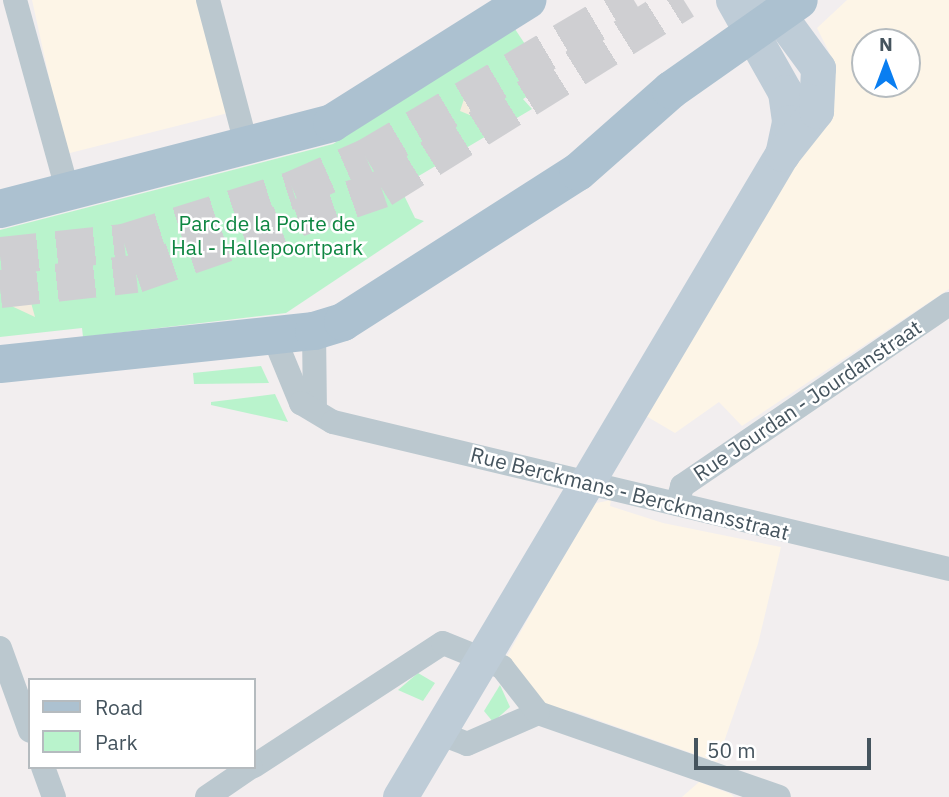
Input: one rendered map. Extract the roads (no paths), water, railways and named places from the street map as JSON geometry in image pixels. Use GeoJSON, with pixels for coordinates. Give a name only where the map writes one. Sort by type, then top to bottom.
{"type":"FeatureCollection","features":[{"type":"Feature","properties":{"kind":"main road"},"geometry":{"type":"LineString","coordinates":[[0,209],[332,123],[527,0]]}},
{"type":"Feature","properties":{"kind":"main road"},"geometry":{"type":"LineString","coordinates":[[400,797],[782,154],[807,126],[822,85],[814,59],[775,13],[733,0]]}},
{"type":"Feature","properties":{"kind":"main road"},"geometry":{"type":"LineString","coordinates":[[0,365],[314,331],[343,322],[578,172],[671,90],[775,13]]}},
{"type":"Feature","properties":{"kind":"street"},"geometry":{"type":"LineString","coordinates":[[15,0],[68,192]]}},
{"type":"Feature","properties":{"kind":"street"},"geometry":{"type":"LineString","coordinates":[[208,0],[246,144]]}},
{"type":"Feature","properties":{"kind":"street","name":"Rue Jourdan - Jourdanstraat"},"geometry":{"type":"LineString","coordinates":[[677,504],[682,486],[949,304]]}},
{"type":"Feature","properties":{"kind":"street"},"geometry":{"type":"LineString","coordinates":[[314,331],[315,410]]}},
{"type":"Feature","properties":{"kind":"street","name":"Rue Berckmans - Berckmansstraat"},"geometry":{"type":"LineString","coordinates":[[273,335],[289,386],[315,410],[333,422],[949,569]]}},
{"type":"Feature","properties":{"kind":"street"},"geometry":{"type":"LineString","coordinates":[[256,763],[437,645],[456,643],[505,670],[538,713],[769,795]]}},
{"type":"Feature","properties":{"kind":"street"},"geometry":{"type":"LineString","coordinates":[[0,648],[28,725]]}},
{"type":"Feature","properties":{"kind":"street"},"geometry":{"type":"LineString","coordinates":[[439,733],[467,744],[538,713]]}},
{"type":"Feature","properties":{"kind":"street"},"geometry":{"type":"LineString","coordinates":[[44,769],[54,797]]}},
{"type":"Feature","properties":{"kind":"street"},"geometry":{"type":"LineString","coordinates":[[207,797],[248,769]]}},
{"type":"Feature","properties":{"kind":"tunnel"},"geometry":{"type":"LineString","coordinates":[[0,256],[124,243],[293,190],[366,158],[634,0]]}},
{"type":"Feature","properties":{"kind":"tunnel"},"geometry":{"type":"LineString","coordinates":[[0,289],[136,274],[382,189],[684,0]]}},
{"type":"Feature","properties":{"kind":"park label","name":"Parc de la Porte de Hal - Hallepoortpark"},"geometry":{"type":"Point","coordinates":[267,235]}}]}
